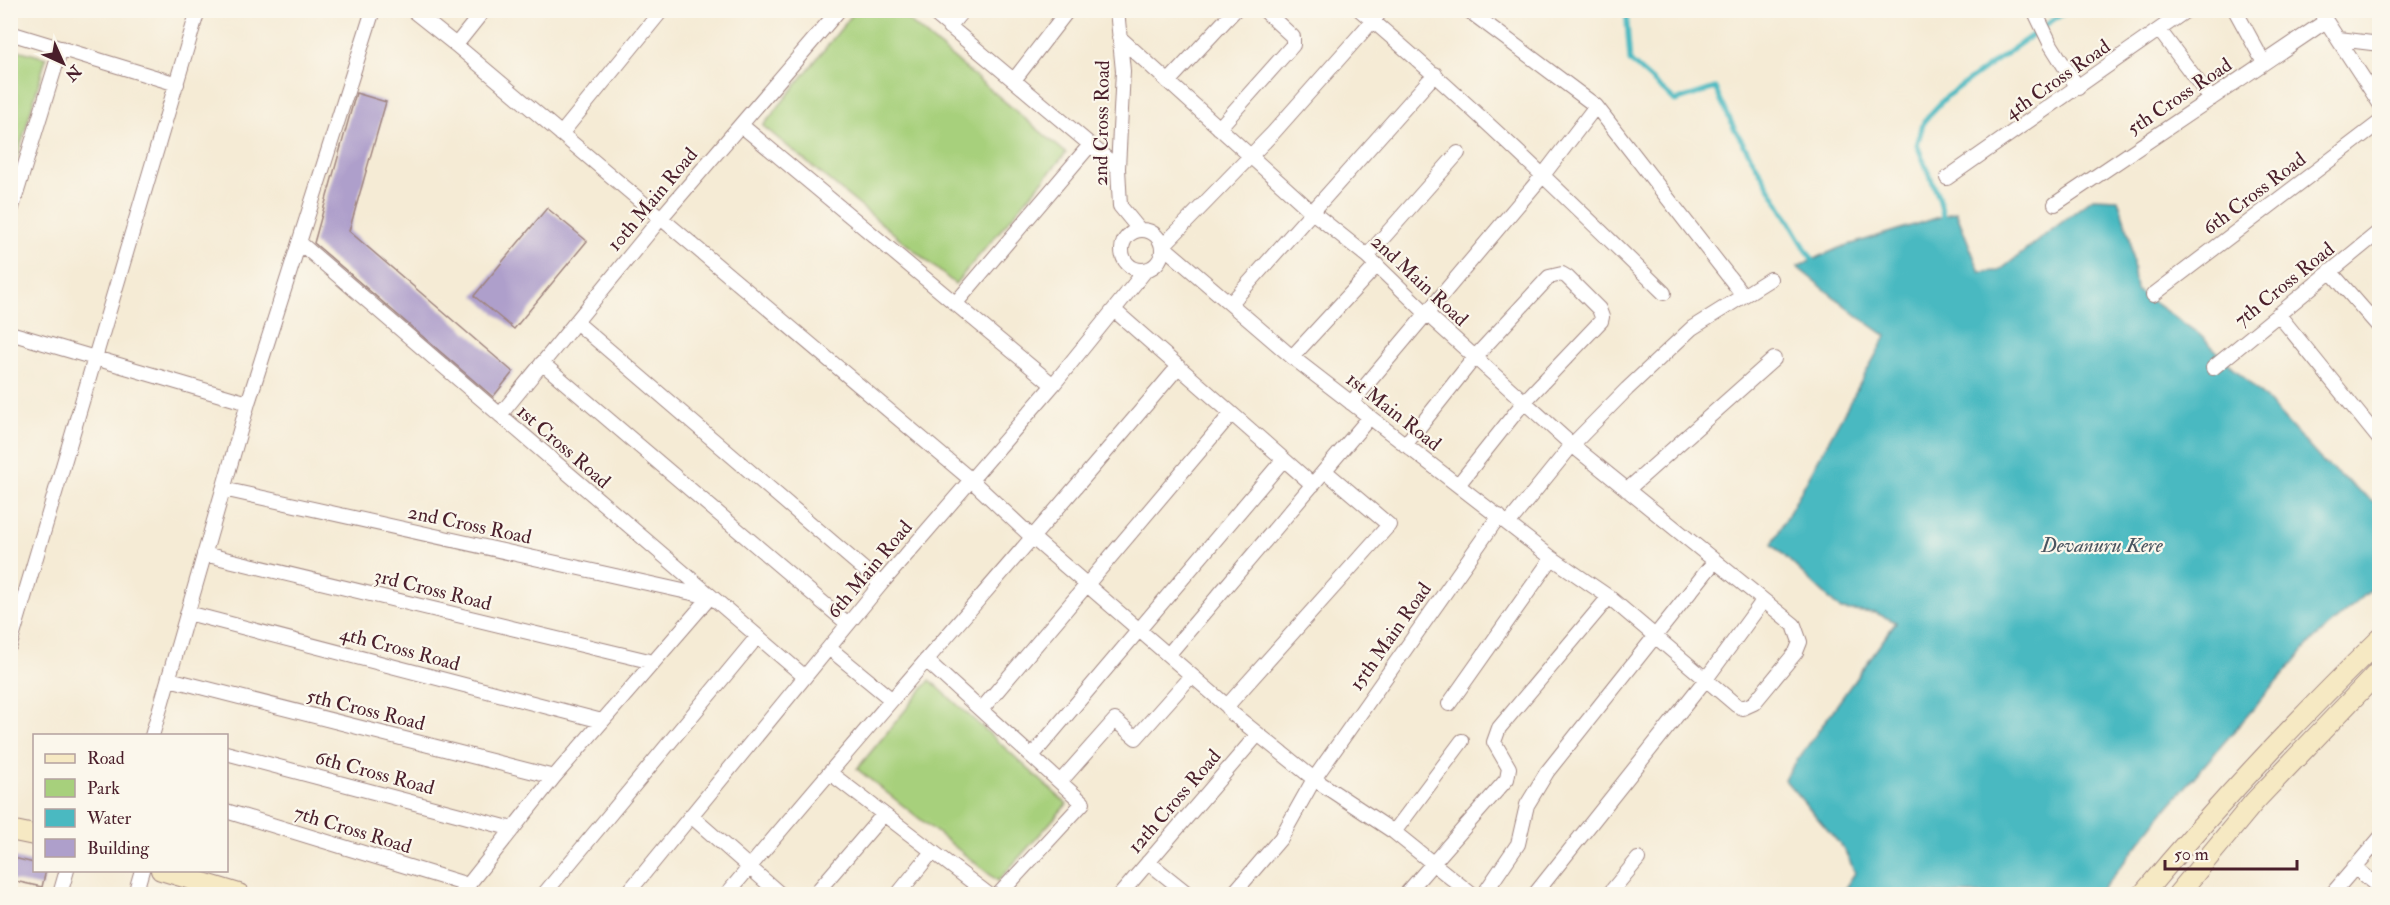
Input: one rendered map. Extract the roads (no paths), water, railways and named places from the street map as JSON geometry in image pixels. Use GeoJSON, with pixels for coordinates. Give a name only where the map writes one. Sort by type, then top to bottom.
{"type":"FeatureCollection","features":[{"type":"Feature","properties":{"kind":"street"},"geometry":{"type":"LineString","coordinates":[[10,645],[198,10]]}},
{"type":"Feature","properties":{"kind":"street"},"geometry":{"type":"LineString","coordinates":[[155,734],[248,403],[373,10]]}},
{"type":"Feature","properties":{"kind":"street"},"geometry":{"type":"LineString","coordinates":[[412,10],[970,478],[1034,539],[1227,706],[1233,714],[1314,779],[1394,832],[1471,894]]}},
{"type":"Feature","properties":{"kind":"street"},"geometry":{"type":"LineString","coordinates":[[456,45],[484,10]]}},
{"type":"Feature","properties":{"kind":"street"},"geometry":{"type":"LineString","coordinates":[[561,134],[662,10]]}},
{"type":"Feature","properties":{"kind":"street","name":"10th Main Road"},"geometry":{"type":"LineString","coordinates":[[500,416],[660,219],[839,10]]}},
{"type":"Feature","properties":{"kind":"street"},"geometry":{"type":"LineString","coordinates":[[930,10],[1118,168]]}},
{"type":"Feature","properties":{"kind":"street"},"geometry":{"type":"LineString","coordinates":[[949,27],[963,10]]}},
{"type":"Feature","properties":{"kind":"street"},"geometry":{"type":"LineString","coordinates":[[1014,80],[1068,10]]}},
{"type":"Feature","properties":{"kind":"street","name":"2nd Cross Road"},"geometry":{"type":"LineString","coordinates":[[1117,10],[1123,71],[1118,168],[1120,206],[1138,228]]}},
{"type":"Feature","properties":{"kind":"street"},"geometry":{"type":"LineString","coordinates":[[1168,82],[1235,10]]}},
{"type":"Feature","properties":{"kind":"street"},"geometry":{"type":"LineString","coordinates":[[1219,128],[1293,45],[1293,37],[1264,10]]}},
{"type":"Feature","properties":{"kind":"street"},"geometry":{"type":"LineString","coordinates":[[1360,10],[1435,74],[1544,174],[1664,293]]}},
{"type":"Feature","properties":{"kind":"street"},"geometry":{"type":"LineString","coordinates":[[1163,246],[1154,232],[1138,228],[1125,237],[1121,253],[1130,267],[1145,271],[1160,262],[1163,246],[1250,156],[1382,10]]}},
{"type":"Feature","properties":{"kind":"street"},"geometry":{"type":"LineString","coordinates":[[1468,10],[1596,106],[1743,295]]}},
{"type":"Feature","properties":{"kind":"street"},"geometry":{"type":"LineString","coordinates":[[2034,10],[2051,45],[2078,88]]}},
{"type":"Feature","properties":{"kind":"street","name":"4th Cross Road"},"geometry":{"type":"LineString","coordinates":[[1947,178],[2187,10]]}},
{"type":"Feature","properties":{"kind":"street"},"geometry":{"type":"LineString","coordinates":[[2235,10],[2264,63]]}},
{"type":"Feature","properties":{"kind":"street"},"geometry":{"type":"LineString","coordinates":[[2322,16],[2379,104]]}},
{"type":"Feature","properties":{"kind":"street","name":"5th Cross Road"},"geometry":{"type":"LineString","coordinates":[[2055,204],[2264,63],[2322,16]]}},
{"type":"Feature","properties":{"kind":"street"},"geometry":{"type":"LineString","coordinates":[[2160,31],[2211,99]]}},
{"type":"Feature","properties":{"kind":"street"},"geometry":{"type":"LineString","coordinates":[[10,33],[177,84]]}},
{"type":"Feature","properties":{"kind":"street","name":"2nd Main Road"},"geometry":{"type":"LineString","coordinates":[[1119,37],[1311,211],[1372,260],[1427,314],[1572,445],[1794,625],[1800,642],[1796,652],[1754,703],[1743,708],[1736,705],[1706,679]]}},
{"type":"Feature","properties":{"kind":"street"},"geometry":{"type":"LineString","coordinates":[[2339,39],[2379,44]]}},
{"type":"Feature","properties":{"kind":"street"},"geometry":{"type":"LineString","coordinates":[[10,214],[60,48]]}},
{"type":"Feature","properties":{"kind":"street"},"geometry":{"type":"LineString","coordinates":[[1231,303],[1435,74]]}},
{"type":"Feature","properties":{"kind":"street"},"geometry":{"type":"LineString","coordinates":[[1351,403],[1544,174],[1596,106]]}},
{"type":"Feature","properties":{"kind":"street","name":"6th Cross Road"},"geometry":{"type":"LineString","coordinates":[[2153,295],[2379,122]]}},
{"type":"Feature","properties":{"kind":"street"},"geometry":{"type":"LineString","coordinates":[[741,125],[1053,385]]}},
{"type":"Feature","properties":{"kind":"street"},"geometry":{"type":"LineString","coordinates":[[955,304],[1090,145]]}},
{"type":"Feature","properties":{"kind":"street"},"geometry":{"type":"LineString","coordinates":[[1292,357],[1458,153]]}},
{"type":"Feature","properties":{"kind":"street","name":"7th Cross Road"},"geometry":{"type":"LineString","coordinates":[[2213,368],[2379,231]]}},
{"type":"Feature","properties":{"kind":"street","name":"1st Cross Road"},"geometry":{"type":"LineString","coordinates":[[299,242],[805,677]]}},
{"type":"Feature","properties":{"kind":"street","name":"1st Main Road"},"geometry":{"type":"LineString","coordinates":[[1163,246],[1292,357],[1552,558],[1609,597],[1706,679]]}},
{"type":"Feature","properties":{"kind":"street","name":"6th Main Road"},"geometry":{"type":"LineString","coordinates":[[627,894],[881,584],[970,478],[1053,385],[1145,271]]}},
{"type":"Feature","properties":{"kind":"street"},"geometry":{"type":"LineString","coordinates":[[2330,271],[2379,328]]}},
{"type":"Feature","properties":{"kind":"street"},"geometry":{"type":"LineString","coordinates":[[1405,445],[1474,357],[1549,277],[1562,274],[1567,277],[1599,309],[1602,317],[1524,402],[1458,485]]}},
{"type":"Feature","properties":{"kind":"street","name":"15th Main Road"},"geometry":{"type":"LineString","coordinates":[[1233,894],[1281,838],[1314,779],[1503,520],[1572,445],[1692,328],[1770,279]]}},
{"type":"Feature","properties":{"kind":"street"},"geometry":{"type":"LineString","coordinates":[[1114,310],[1313,485]]}},
{"type":"Feature","properties":{"kind":"street"},"geometry":{"type":"LineString","coordinates":[[2278,314],[2379,440]]}},
{"type":"Feature","properties":{"kind":"street"},"geometry":{"type":"LineString","coordinates":[[576,322],[881,584]]}},
{"type":"Feature","properties":{"kind":"street"},"geometry":{"type":"LineString","coordinates":[[10,333],[248,403]]}},
{"type":"Feature","properties":{"kind":"street"},"geometry":{"type":"LineString","coordinates":[[1627,490],[1774,358]]}},
{"type":"Feature","properties":{"kind":"street"},"geometry":{"type":"LineString","coordinates":[[542,363],[848,624]]}},
{"type":"Feature","properties":{"kind":"street"},"geometry":{"type":"LineString","coordinates":[[727,894],[926,660],[1034,539],[1178,367]]}},
{"type":"Feature","properties":{"kind":"street"},"geometry":{"type":"LineString","coordinates":[[981,710],[1231,414]]}},
{"type":"Feature","properties":{"kind":"street"},"geometry":{"type":"LineString","coordinates":[[1168,655],[1370,417]]}},
{"type":"Feature","properties":{"kind":"street"},"geometry":{"type":"LineString","coordinates":[[1032,756],[1283,460]]}},
{"type":"Feature","properties":{"kind":"street"},"geometry":{"type":"LineString","coordinates":[[1227,706],[1389,525],[1325,471]]}},
{"type":"Feature","properties":{"kind":"street","name":"2nd Cross Road"},"geometry":{"type":"LineString","coordinates":[[223,489],[710,597]]}},
{"type":"Feature","properties":{"kind":"street","name":"3rd Cross Road"},"geometry":{"type":"LineString","coordinates":[[204,554],[653,662]]}},
{"type":"Feature","properties":{"kind":"street"},"geometry":{"type":"LineString","coordinates":[[1449,704],[1552,558]]}},
{"type":"Feature","properties":{"kind":"street"},"geometry":{"type":"LineString","coordinates":[[1484,894],[1518,844],[1527,805],[1536,789],[1714,562]]}},
{"type":"Feature","properties":{"kind":"street"},"geometry":{"type":"LineString","coordinates":[[465,890],[554,777],[710,597]]}},
{"type":"Feature","properties":{"kind":"street"},"geometry":{"type":"LineString","coordinates":[[1406,894],[1507,779],[1509,768],[1494,742],[1499,728],[1609,597]]}},
{"type":"Feature","properties":{"kind":"street"},"geometry":{"type":"LineString","coordinates":[[1535,894],[1706,679],[1764,601]]}},
{"type":"Feature","properties":{"kind":"street","name":"4th Cross Road"},"geometry":{"type":"LineString","coordinates":[[188,613],[602,721]]}},
{"type":"Feature","properties":{"kind":"street"},"geometry":{"type":"LineString","coordinates":[[544,894],[757,637]]}},
{"type":"Feature","properties":{"kind":"street"},"geometry":{"type":"LineString","coordinates":[[2143,894],[2182,847],[2314,704],[2379,639]]}},
{"type":"Feature","properties":{"kind":"street"},"geometry":{"type":"LineString","coordinates":[[829,648],[892,700]]}},
{"type":"Feature","properties":{"kind":"street"},"geometry":{"type":"LineString","coordinates":[[926,660],[1083,803],[999,894]]}},
{"type":"Feature","properties":{"kind":"street"},"geometry":{"type":"LineString","coordinates":[[2178,894],[2255,801],[2379,670]]}},
{"type":"Feature","properties":{"kind":"street"},"geometry":{"type":"LineString","coordinates":[[1060,782],[1114,720],[1136,738],[1191,676]]}},
{"type":"Feature","properties":{"kind":"street","name":"5th Cross Road"},"geometry":{"type":"LineString","coordinates":[[169,679],[554,777]]}},
{"type":"Feature","properties":{"kind":"street","name":"12th Cross Road"},"geometry":{"type":"LineString","coordinates":[[1120,894],[1258,734]]}},
{"type":"Feature","properties":{"kind":"street"},"geometry":{"type":"LineString","coordinates":[[1394,832],[1462,741]]}},
{"type":"Feature","properties":{"kind":"street","name":"6th Cross Road"},"geometry":{"type":"LineString","coordinates":[[228,754],[513,829]]}},
{"type":"Feature","properties":{"kind":"street"},"geometry":{"type":"LineString","coordinates":[[830,773],[931,853],[988,894]]}},
{"type":"Feature","properties":{"kind":"street","name":"7th Cross Road"},"geometry":{"type":"LineString","coordinates":[[228,811],[465,890]]}},
{"type":"Feature","properties":{"kind":"street"},"geometry":{"type":"LineString","coordinates":[[815,894],[883,815]]}},
{"type":"Feature","properties":{"kind":"street"},"geometry":{"type":"LineString","coordinates":[[691,816],[780,894]]}},
{"type":"Feature","properties":{"kind":"street"},"geometry":{"type":"LineString","coordinates":[[10,830],[33,836]]}},
{"type":"Feature","properties":{"kind":"street"},"geometry":{"type":"LineString","coordinates":[[2331,894],[2379,838]]}},
{"type":"Feature","properties":{"kind":"street"},"geometry":{"type":"LineString","coordinates":[[898,894],[931,853]]}},
{"type":"Feature","properties":{"kind":"street"},"geometry":{"type":"LineString","coordinates":[[1609,894],[1638,859]]}},
{"type":"Feature","properties":{"kind":"street"},"geometry":{"type":"LineString","coordinates":[[1148,862],[1188,894]]}},
{"type":"Feature","properties":{"kind":"street"},"geometry":{"type":"LineString","coordinates":[[2354,867],[2379,888]]}},
{"type":"Feature","properties":{"kind":"street"},"geometry":{"type":"LineString","coordinates":[[60,894],[66,872]]}},
{"type":"Feature","properties":{"kind":"street"},"geometry":{"type":"LineString","coordinates":[[135,894],[141,872]]}},
{"type":"Feature","properties":{"kind":"street"},"geometry":{"type":"LineString","coordinates":[[166,872],[216,891],[239,894]]}},
{"type":"Feature","properties":{"kind":"water","name":"Devanuru Kere"},"geometry":{"type":"Polygon","coordinates":[[[2093,198],[2118,199],[2130,237],[2136,290],[2199,334],[2265,398],[2322,461],[2379,506],[2379,583],[2313,640],[2162,814],[2099,894],[1841,894],[1855,873],[1844,849],[1784,779],[1896,622],[1876,613],[1841,610],[1772,544],[1886,336],[1797,267],[1839,248],[1956,212],[1980,272],[1999,271],[2093,198]]]}},
{"type":"Feature","properties":{"kind":"waterway"},"geometry":{"type":"LineString","coordinates":[[1626,10],[1630,61],[1675,101],[1715,88],[1734,128],[1816,266]]}},
{"type":"Feature","properties":{"kind":"waterway"},"geometry":{"type":"LineString","coordinates":[[1944,220],[1939,198],[1917,145],[1924,121],[1947,96],[2067,10]]}}]}
